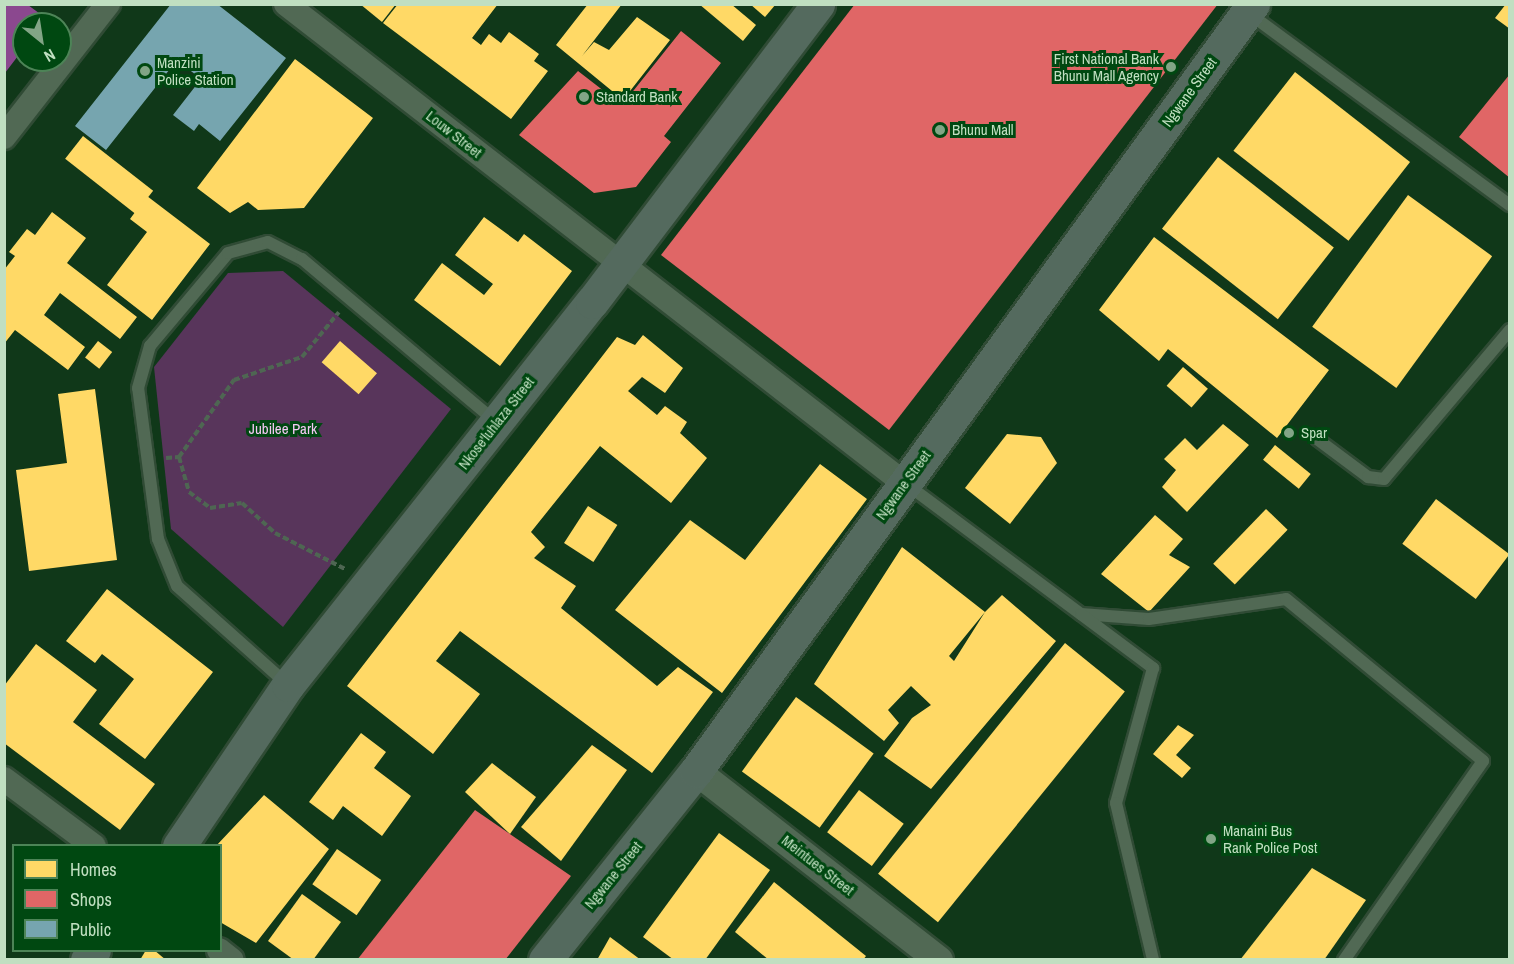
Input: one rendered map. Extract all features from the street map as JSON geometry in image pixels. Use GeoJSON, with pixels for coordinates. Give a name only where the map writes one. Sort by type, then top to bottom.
{"type":"FeatureCollection","features":[{"type":"Feature","properties":{"kind":"main road","name":"Nkose'luhlaza Street"},"geometry":{"type":"LineString","coordinates":[[180,844],[288,685],[621,264],[818,4]]}},
{"type":"Feature","properties":{"kind":"main road","name":"Ngwane Street"},"geometry":{"type":"LineString","coordinates":[[545,960],[696,771],[1250,8]]}},
{"type":"Feature","properties":{"kind":"street"},"geometry":{"type":"LineString","coordinates":[[4,137],[108,4]]}},
{"type":"Feature","properties":{"kind":"street","name":"Louw Street"},"geometry":{"type":"LineString","coordinates":[[286,4],[904,483]]}},
{"type":"Feature","properties":{"kind":"street","name":"Meintues Street"},"geometry":{"type":"LineString","coordinates":[[696,771],[939,960]]}},
{"type":"Feature","properties":{"kind":"street"},"geometry":{"type":"LineString","coordinates":[[4,779],[91,844]]}},
{"type":"Feature","properties":{"kind":"lane"},"geometry":{"type":"LineString","coordinates":[[1250,8],[1509,205]]}},
{"type":"Feature","properties":{"kind":"lane"},"geometry":{"type":"LineString","coordinates":[[288,685],[177,586],[158,539],[145,460],[138,388],[150,346],[228,254],[268,242],[302,259],[496,422]]}},
{"type":"Feature","properties":{"kind":"lane"},"geometry":{"type":"LineString","coordinates":[[1317,439],[1368,477],[1383,479],[1509,330]]}},
{"type":"Feature","properties":{"kind":"lane"},"geometry":{"type":"LineString","coordinates":[[904,483],[1153,668],[1116,803],[1153,960]]}},
{"type":"Feature","properties":{"kind":"lane"},"geometry":{"type":"LineString","coordinates":[[1081,615],[1149,620],[1286,599],[1483,760],[1344,960]]}},
{"type":"Feature","properties":{"kind":"path"},"geometry":{"type":"LineString","coordinates":[[145,460],[179,457],[234,380],[302,357],[350,299]]}},
{"type":"Feature","properties":{"kind":"path"},"geometry":{"type":"LineString","coordinates":[[179,457],[189,492],[210,508],[242,503],[275,533],[369,584]]}},
{"type":"Feature","properties":{"kind":"green space","name":"Jubilee Park"},"geometry":{"type":"Polygon","coordinates":[[[283,271],[451,409],[283,627],[171,529],[154,367],[228,273],[283,271]]]}},
{"type":"Feature","properties":{"kind":"shaded area"},"geometry":{"type":"Polygon","coordinates":[[[5,4],[28,5],[38,12],[12,12],[12,64],[5,73],[5,4]]]}},
{"type":"Feature","properties":{"kind":"building: Homes"},"geometry":{"type":"Polygon","coordinates":[[[360,4],[396,4],[382,22],[360,4]]]}},
{"type":"Feature","properties":{"kind":"building: Homes"},"geometry":{"type":"Polygon","coordinates":[[[398,4],[498,4],[472,38],[481,45],[489,34],[501,43],[509,32],[539,54],[534,61],[548,71],[511,119],[383,23],[398,4]]]}},
{"type":"Feature","properties":{"kind":"building: Homes"},"geometry":{"type":"Polygon","coordinates":[[[588,4],[622,4],[582,56],[594,42],[609,50],[637,17],[670,40],[623,100],[556,45],[588,4]]]}},
{"type":"Feature","properties":{"kind":"building: Homes"},"geometry":{"type":"Polygon","coordinates":[[[699,4],[731,4],[756,25],[743,41],[699,4]]]}},
{"type":"Feature","properties":{"kind":"building: Homes"},"geometry":{"type":"Polygon","coordinates":[[[750,4],[776,4],[765,17],[750,4]]]}},
{"type":"Feature","properties":{"kind":"building: Homes"},"geometry":{"type":"Polygon","coordinates":[[[1506,4],[1510,4],[1510,29],[1495,18],[1506,4]]]}},
{"type":"Feature","properties":{"kind":"building: Homes"},"geometry":{"type":"Polygon","coordinates":[[[295,59],[373,118],[304,208],[258,210],[248,202],[230,213],[197,188],[295,59]]]}},
{"type":"Feature","properties":{"kind":"building: Homes"},"geometry":{"type":"Polygon","coordinates":[[[1295,72],[1410,162],[1348,241],[1233,151],[1295,72]]]}},
{"type":"Feature","properties":{"kind":"building: Homes"},"geometry":{"type":"Polygon","coordinates":[[[83,136],[153,191],[135,214],[65,159],[83,136]]]}},
{"type":"Feature","properties":{"kind":"building: Homes"},"geometry":{"type":"Polygon","coordinates":[[[1218,157],[1334,248],[1278,319],[1162,229],[1218,157]]]}},
{"type":"Feature","properties":{"kind":"building: Homes"},"geometry":{"type":"Polygon","coordinates":[[[1408,195],[1492,256],[1396,388],[1312,327],[1408,195]]]}},
{"type":"Feature","properties":{"kind":"building: Homes"},"geometry":{"type":"Polygon","coordinates":[[[147,196],[210,244],[152,320],[107,285],[147,232],[130,219],[147,196]]]}},
{"type":"Feature","properties":{"kind":"building: Homes"},"geometry":{"type":"Polygon","coordinates":[[[52,212],[86,238],[67,263],[137,317],[120,339],[60,293],[44,315],[85,347],[68,370],[15,330],[4,344],[4,270],[15,256],[9,252],[27,229],[35,235],[52,212]]]}},
{"type":"Feature","properties":{"kind":"building: Homes"},"geometry":{"type":"Polygon","coordinates":[[[484,217],[518,242],[524,234],[572,271],[500,366],[414,300],[442,263],[484,295],[493,284],[455,255],[484,217]]]}},
{"type":"Feature","properties":{"kind":"building: Homes"},"geometry":{"type":"Polygon","coordinates":[[[1154,237],[1329,370],[1277,438],[1168,349],[1159,361],[1099,310],[1154,237]]]}},
{"type":"Feature","properties":{"kind":"building: Homes"},"geometry":{"type":"Polygon","coordinates":[[[643,335],[683,368],[665,393],[642,377],[628,391],[657,415],[665,406],[687,422],[680,433],[707,458],[671,503],[600,446],[531,532],[545,547],[534,558],[576,586],[561,608],[657,686],[678,667],[713,692],[652,773],[460,631],[436,661],[480,694],[433,754],[347,686],[617,337],[635,345],[643,335]]]}},
{"type":"Feature","properties":{"kind":"building: Homes"},"geometry":{"type":"Polygon","coordinates":[[[98,341],[112,352],[99,369],[85,358],[98,341]]]}},
{"type":"Feature","properties":{"kind":"building: Homes"},"geometry":{"type":"Polygon","coordinates":[[[340,341],[377,373],[359,394],[322,362],[340,341]]]}},
{"type":"Feature","properties":{"kind":"building: Homes"},"geometry":{"type":"Polygon","coordinates":[[[1183,367],[1208,389],[1192,408],[1167,386],[1183,367]]]}},
{"type":"Feature","properties":{"kind":"building: Homes"},"geometry":{"type":"Polygon","coordinates":[[[95,389],[117,560],[29,571],[16,470],[67,463],[58,394],[95,389]]]}},
{"type":"Feature","properties":{"kind":"building: Homes"},"geometry":{"type":"Polygon","coordinates":[[[1223,424],[1249,445],[1187,512],[1162,487],[1176,470],[1164,459],[1185,438],[1197,450],[1223,424]]]}},
{"type":"Feature","properties":{"kind":"building: Homes"},"geometry":{"type":"Polygon","coordinates":[[[1007,434],[1041,437],[1057,463],[1010,524],[965,488],[1007,434]]]}},
{"type":"Feature","properties":{"kind":"building: Homes"},"geometry":{"type":"Polygon","coordinates":[[[1275,445],[1311,474],[1299,489],[1263,460],[1275,445]]]}},
{"type":"Feature","properties":{"kind":"building: Homes"},"geometry":{"type":"Polygon","coordinates":[[[820,464],[867,499],[722,693],[615,610],[690,520],[745,560],[820,464]]]}},
{"type":"Feature","properties":{"kind":"building: Homes"},"geometry":{"type":"Polygon","coordinates":[[[1436,499],[1509,554],[1476,599],[1402,544],[1436,499]]]}},
{"type":"Feature","properties":{"kind":"building: Homes"},"geometry":{"type":"Polygon","coordinates":[[[588,506],[617,525],[593,562],[564,543],[588,506]]]}},
{"type":"Feature","properties":{"kind":"building: Homes"},"geometry":{"type":"Polygon","coordinates":[[[1266,509],[1288,530],[1235,585],[1213,564],[1266,509]]]}},
{"type":"Feature","properties":{"kind":"building: Homes"},"geometry":{"type":"Polygon","coordinates":[[[1155,515],[1183,539],[1169,555],[1190,567],[1149,612],[1101,574],[1155,515]]]}},
{"type":"Feature","properties":{"kind":"building: Homes"},"geometry":{"type":"Polygon","coordinates":[[[902,547],[985,612],[1002,595],[1056,641],[931,789],[884,756],[912,718],[931,705],[911,686],[888,710],[899,723],[884,741],[814,684],[902,547]],[[985,612],[949,656],[954,661],[985,612]]]}},
{"type":"Feature","properties":{"kind":"building: Homes"},"geometry":{"type":"Polygon","coordinates":[[[107,589],[213,672],[145,759],[99,724],[134,679],[102,654],[95,663],[66,641],[107,589]]]}},
{"type":"Feature","properties":{"kind":"building: Homes"},"geometry":{"type":"Polygon","coordinates":[[[1065,643],[1125,691],[938,922],[878,874],[1065,643]]]}},
{"type":"Feature","properties":{"kind":"building: Homes"},"geometry":{"type":"Polygon","coordinates":[[[36,644],[97,690],[73,722],[155,784],[120,830],[4,743],[4,686],[36,644]]]}},
{"type":"Feature","properties":{"kind":"building: Homes"},"geometry":{"type":"Polygon","coordinates":[[[796,697],[874,753],[820,828],[742,771],[796,697]]]}},
{"type":"Feature","properties":{"kind":"building: Homes"},"geometry":{"type":"Polygon","coordinates":[[[1178,725],[1194,735],[1176,755],[1191,768],[1182,778],[1153,754],[1178,725]]]}},
{"type":"Feature","properties":{"kind":"building: Homes"},"geometry":{"type":"Polygon","coordinates":[[[361,733],[386,752],[374,768],[411,796],[382,836],[343,806],[333,820],[309,802],[361,733]]]}},
{"type":"Feature","properties":{"kind":"building: Homes"},"geometry":{"type":"Polygon","coordinates":[[[592,745],[627,770],[561,861],[521,827],[592,745]]]}},
{"type":"Feature","properties":{"kind":"building: Homes"},"geometry":{"type":"Polygon","coordinates":[[[492,763],[536,797],[510,834],[465,792],[492,763]]]}},
{"type":"Feature","properties":{"kind":"building: Homes"},"geometry":{"type":"Polygon","coordinates":[[[859,790],[904,824],[872,866],[827,832],[859,790]]]}},
{"type":"Feature","properties":{"kind":"building: Homes"},"geometry":{"type":"Polygon","coordinates":[[[264,795],[329,849],[256,943],[222,923],[222,844],[218,844],[264,795]]]}},
{"type":"Feature","properties":{"kind":"building: Homes"},"geometry":{"type":"Polygon","coordinates":[[[719,833],[770,870],[705,960],[674,960],[643,937],[719,833]]]}},
{"type":"Feature","properties":{"kind":"building: Homes"},"geometry":{"type":"Polygon","coordinates":[[[337,849],[381,880],[357,915],[312,884],[337,849]]]}},
{"type":"Feature","properties":{"kind":"building: Homes"},"geometry":{"type":"Polygon","coordinates":[[[1312,868],[1366,900],[1324,960],[1240,960],[1312,868]]]}},
{"type":"Feature","properties":{"kind":"building: Homes"},"geometry":{"type":"Polygon","coordinates":[[[774,882],[866,956],[863,960],[769,960],[735,932],[774,882]]]}},
{"type":"Feature","properties":{"kind":"building: Homes"},"geometry":{"type":"Polygon","coordinates":[[[302,894],[341,922],[313,960],[294,960],[268,941],[302,894]]]}},
{"type":"Feature","properties":{"kind":"building: Homes"},"geometry":{"type":"Polygon","coordinates":[[[610,937],[641,960],[597,960],[610,937]]]}},
{"type":"Feature","properties":{"kind":"building: Homes"},"geometry":{"type":"Polygon","coordinates":[[[145,952],[156,952],[166,960],[140,960],[145,952]]]}},
{"type":"Feature","properties":{"kind":"building: Shops","name":"Bhunu Mall"},"geometry":{"type":"Polygon","coordinates":[[[855,4],[1218,4],[889,430],[661,255],[855,4]]]}},
{"type":"Feature","properties":{"kind":"building: Shops"},"geometry":{"type":"Polygon","coordinates":[[[681,31],[721,63],[664,136],[671,142],[636,187],[594,193],[519,135],[578,71],[622,105],[681,31]]]}},
{"type":"Feature","properties":{"kind":"building: Shops"},"geometry":{"type":"Polygon","coordinates":[[[1510,74],[1510,178],[1459,137],[1510,74]]]}},
{"type":"Feature","properties":{"kind":"building: Shops"},"geometry":{"type":"Polygon","coordinates":[[[475,810],[571,876],[505,960],[357,960],[475,810]]]}},
{"type":"Feature","properties":{"kind":"building: Public"},"geometry":{"type":"Polygon","coordinates":[[[171,4],[217,4],[286,58],[220,141],[199,124],[194,131],[173,115],[201,79],[177,60],[106,150],[75,126],[171,4]]]}},
{"type":"Feature","properties":{"kind":"place","name":"First National Bank Bhunu Mall Agency"},"geometry":{"type":"Point","coordinates":[1171,67]}},
{"type":"Feature","properties":{"kind":"place","name":"Manzini Police Station"},"geometry":{"type":"Point","coordinates":[145,71]}},
{"type":"Feature","properties":{"kind":"place","name":"Standard Bank"},"geometry":{"type":"Point","coordinates":[584,97]}},
{"type":"Feature","properties":{"kind":"place","name":"Bhunu Mall"},"geometry":{"type":"Point","coordinates":[940,130]}},
{"type":"Feature","properties":{"kind":"place","name":"Spar"},"geometry":{"type":"Point","coordinates":[1289,433]}},
{"type":"Feature","properties":{"kind":"place","name":"Manaini Bus Rank Police Post"},"geometry":{"type":"Point","coordinates":[1211,839]}}]}
